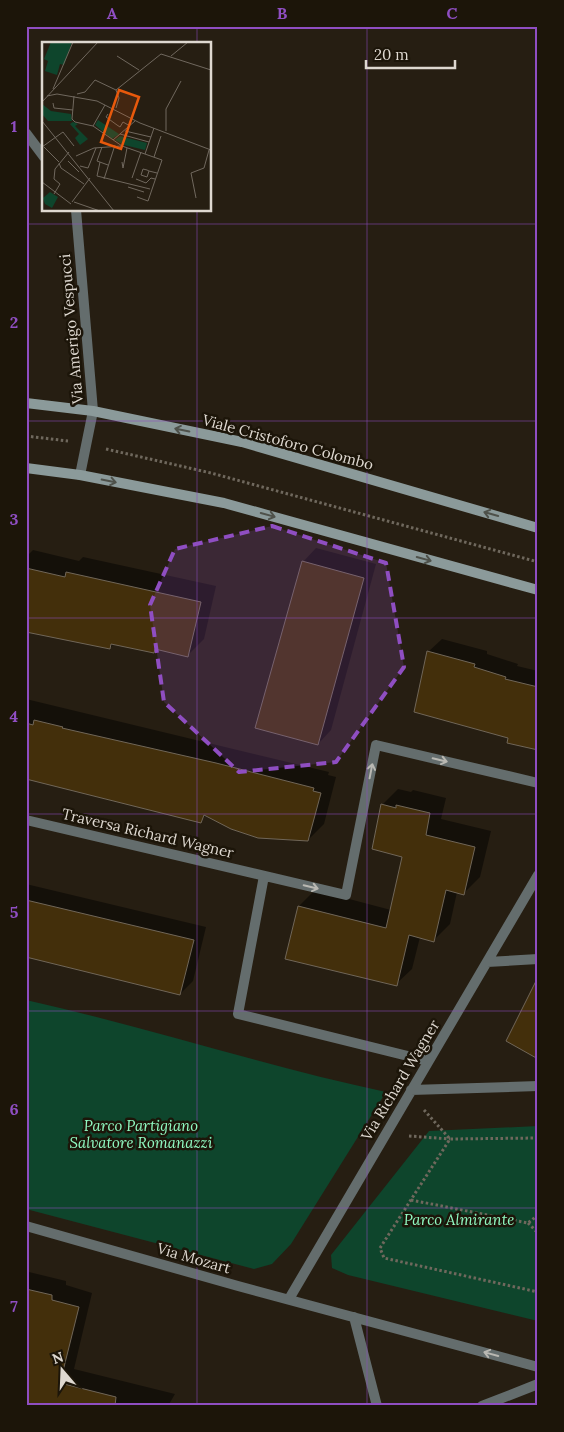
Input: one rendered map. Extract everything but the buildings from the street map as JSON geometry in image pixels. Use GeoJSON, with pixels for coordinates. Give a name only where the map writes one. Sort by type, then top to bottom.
{"type":"FeatureCollection","features":[{"type":"Feature","properties":{"kind":"main road","name":"Viale Cristoforo Colombo"},"geometry":{"type":"LineString","coordinates":[[26,403],[93,411],[242,442],[538,528]]}},
{"type":"Feature","properties":{"kind":"main road"},"geometry":{"type":"LineString","coordinates":[[26,468],[80,475],[224,503],[538,590]]}},
{"type":"Feature","properties":{"kind":"street"},"geometry":{"type":"LineString","coordinates":[[26,133],[42,154]]}},
{"type":"Feature","properties":{"kind":"street","name":"Via Amerigo Vespucci"},"geometry":{"type":"LineString","coordinates":[[76,211],[93,411],[80,475]]}},
{"type":"Feature","properties":{"kind":"street","name":"Traversa Richard Wagner"},"geometry":{"type":"LineString","coordinates":[[26,820],[346,895],[376,745],[538,783]]}},
{"type":"Feature","properties":{"kind":"street","name":"Via Richard Wagner"},"geometry":{"type":"LineString","coordinates":[[288,1299],[538,875]]}},
{"type":"Feature","properties":{"kind":"street"},"geometry":{"type":"LineString","coordinates":[[264,876],[238,1014],[428,1062]]}},
{"type":"Feature","properties":{"kind":"street"},"geometry":{"type":"LineString","coordinates":[[487,962],[538,958]]}},
{"type":"Feature","properties":{"kind":"street"},"geometry":{"type":"LineString","coordinates":[[410,1092],[538,1086]]}},
{"type":"Feature","properties":{"kind":"street","name":"Via Mozart"},"geometry":{"type":"LineString","coordinates":[[26,1226],[538,1367]]}},
{"type":"Feature","properties":{"kind":"street"},"geometry":{"type":"LineString","coordinates":[[354,1317],[377,1406]]}},
{"type":"Feature","properties":{"kind":"street"},"geometry":{"type":"LineString","coordinates":[[482,1406],[538,1384]]}},
{"type":"Feature","properties":{"kind":"path"},"geometry":{"type":"LineString","coordinates":[[26,436],[86,444],[211,473],[538,562]]}},
{"type":"Feature","properties":{"kind":"path"},"geometry":{"type":"LineString","coordinates":[[410,1092],[450,1139]]}},
{"type":"Feature","properties":{"kind":"path"},"geometry":{"type":"LineString","coordinates":[[386,1134],[450,1139],[538,1138]]}},
{"type":"Feature","properties":{"kind":"path"},"geometry":{"type":"LineString","coordinates":[[450,1139],[380,1248],[384,1258],[538,1292]]}},
{"type":"Feature","properties":{"kind":"path"},"geometry":{"type":"LineString","coordinates":[[411,1200],[528,1223],[538,1233]]}},
{"type":"Feature","properties":{"kind":"path"},"geometry":{"type":"LineString","coordinates":[[528,1223],[538,1215]]}},
{"type":"Feature","properties":{"kind":"highlighted area"},"geometry":{"type":"Polygon","coordinates":[[[272,526],[386,563],[404,667],[336,762],[239,772],[164,702],[150,605],[175,549],[272,526]]]}},
{"type":"Feature","properties":{"kind":"green space","name":"Parco Partigiano Salvatore Romanazzi"},"geometry":{"type":"Polygon","coordinates":[[[26,1000],[386,1092],[291,1244],[272,1264],[254,1269],[26,1209],[26,1000]]]}},
{"type":"Feature","properties":{"kind":"green space","name":"Parco Almirante"},"geometry":{"type":"Polygon","coordinates":[[[538,1126],[538,1321],[348,1275],[332,1268],[331,1255],[429,1131],[538,1126]]]}}]}
